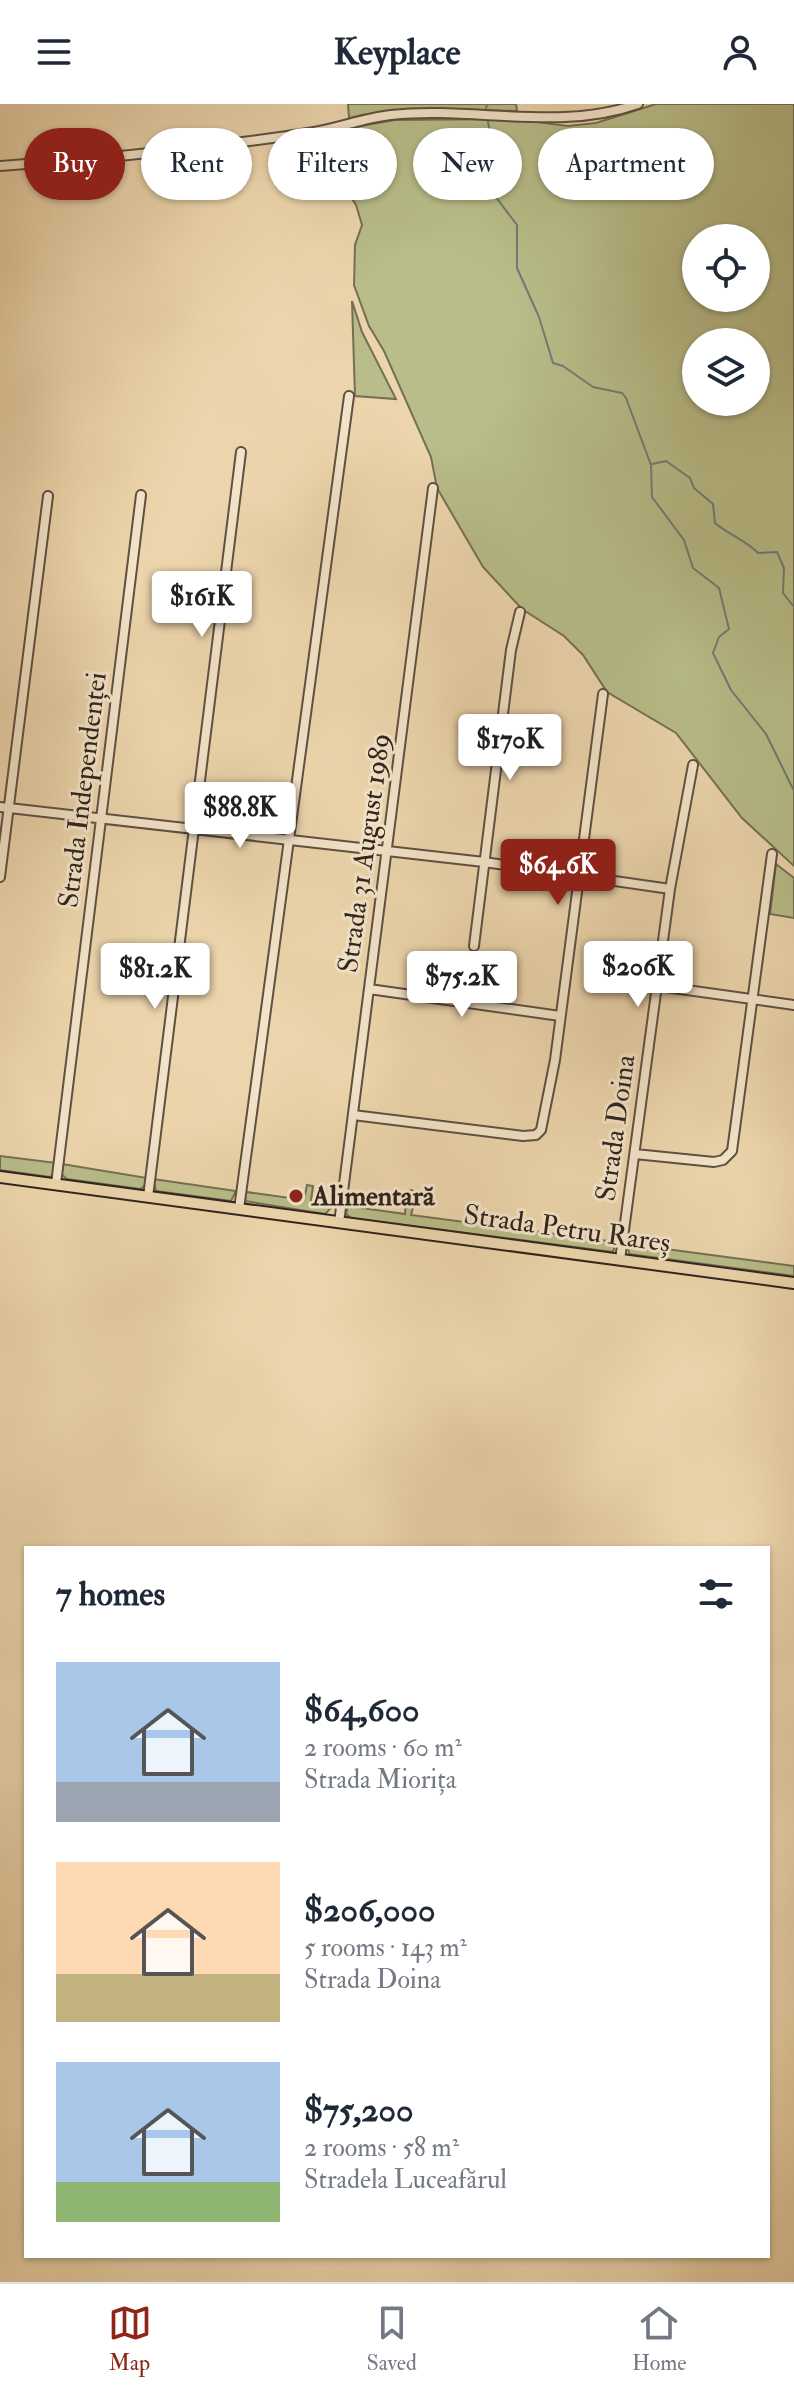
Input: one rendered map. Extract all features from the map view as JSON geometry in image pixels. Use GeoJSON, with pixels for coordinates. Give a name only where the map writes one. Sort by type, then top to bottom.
{"type":"FeatureCollection","features":[{"type":"Feature","properties":{"kind":"main road","name":"Strada Petru Rareș"},"geometry":{"type":"LineString","coordinates":[[0,1177],[794,1283]]}},
{"type":"Feature","properties":{"kind":"street"},"geometry":{"type":"LineString","coordinates":[[0,166],[240,142],[394,115],[481,114],[574,119],[638,104]]}},
{"type":"Feature","properties":{"kind":"street"},"geometry":{"type":"LineString","coordinates":[[239,1209],[349,396]]}},
{"type":"Feature","properties":{"kind":"street"},"geometry":{"type":"LineString","coordinates":[[148,1197],[241,452]]}},
{"type":"Feature","properties":{"kind":"street","name":"Strada 31 August 1989"},"geometry":{"type":"LineString","coordinates":[[339,1223],[433,488]]}},
{"type":"Feature","properties":{"kind":"street","name":"Strada Independenței"},"geometry":{"type":"LineString","coordinates":[[56,1184],[141,495]]}},
{"type":"Feature","properties":{"kind":"street"},"geometry":{"type":"LineString","coordinates":[[0,877],[5,807],[48,496]]}},
{"type":"Feature","properties":{"kind":"street"},"geometry":{"type":"LineString","coordinates":[[474,946],[511,650],[520,612]]}},
{"type":"Feature","properties":{"kind":"street"},"geometry":{"type":"LineString","coordinates":[[353,1115],[523,1136],[538,1133],[548,1107],[603,694]]}},
{"type":"Feature","properties":{"kind":"street","name":"Strada Doina"},"geometry":{"type":"LineString","coordinates":[[620,1260],[670,889],[693,765]]}},
{"type":"Feature","properties":{"kind":"street"},"geometry":{"type":"LineString","coordinates":[[5,807],[484,862],[670,889]]}},
{"type":"Feature","properties":{"kind":"street"},"geometry":{"type":"LineString","coordinates":[[635,1154],[714,1162],[730,1154],[772,854]]}},
{"type":"Feature","properties":{"kind":"street"},"geometry":{"type":"LineString","coordinates":[[658,986],[794,1005]]}},
{"type":"Feature","properties":{"kind":"street"},"geometry":{"type":"LineString","coordinates":[[369,989],[560,1016]]}},
{"type":"Feature","properties":{"kind":"green space"},"geometry":{"type":"Polygon","coordinates":[[[348,104],[516,104],[517,111],[411,109],[349,118],[348,104]]]}},
{"type":"Feature","properties":{"kind":"green space"},"geometry":{"type":"Polygon","coordinates":[[[656,104],[794,104],[794,866],[742,818],[676,733],[607,692],[583,655],[564,636],[522,609],[483,567],[437,488],[431,457],[384,351],[369,326],[354,285],[355,245],[362,225],[353,200],[397,200],[397,128],[349,128],[395,120],[513,119],[568,126],[596,123],[656,104]]]}},
{"type":"Feature","properties":{"kind":"green space"},"geometry":{"type":"Polygon","coordinates":[[[352,301],[362,332],[396,399],[355,396],[352,301]]]}},
{"type":"Feature","properties":{"kind":"green space"},"geometry":{"type":"Polygon","coordinates":[[[776,864],[794,878],[794,918],[770,914],[776,864]]]}},
{"type":"Feature","properties":{"kind":"green space"},"geometry":{"type":"Polygon","coordinates":[[[0,1156],[57,1163],[56,1173],[50,1177],[0,1170],[0,1156]]]}},
{"type":"Feature","properties":{"kind":"green space"},"geometry":{"type":"Polygon","coordinates":[[[62,1164],[147,1178],[146,1185],[140,1189],[67,1179],[60,1173],[62,1164]]]}},
{"type":"Feature","properties":{"kind":"green space"},"geometry":{"type":"Polygon","coordinates":[[[153,1179],[236,1191],[231,1201],[156,1191],[153,1179]]]}},
{"type":"Feature","properties":{"kind":"green space"},"geometry":{"type":"Polygon","coordinates":[[[307,1185],[313,1186],[311,1201],[335,1204],[325,1214],[245,1201],[246,1192],[304,1200],[307,1185]]]}},
{"type":"Feature","properties":{"kind":"green space"},"geometry":{"type":"Polygon","coordinates":[[[411,1190],[417,1193],[411,1215],[616,1242],[613,1252],[351,1218],[346,1214],[348,1206],[405,1214],[406,1192],[411,1190]]]}},
{"type":"Feature","properties":{"kind":"green space"},"geometry":{"type":"Polygon","coordinates":[[[628,1244],[794,1266],[794,1276],[629,1254],[628,1244]]]}},
{"type":"Feature","properties":{"kind":"waterway"},"geometry":{"type":"LineString","coordinates":[[486,108],[488,104]]}},
{"type":"Feature","properties":{"kind":"waterway"},"geometry":{"type":"LineString","coordinates":[[487,117],[495,157],[480,176],[517,225],[517,268],[539,317],[553,363],[563,366],[593,387],[622,393],[626,398],[651,465],[652,497],[684,540],[693,568],[719,588],[729,629],[719,637],[713,653],[731,690],[766,734],[794,791]]}},
{"type":"Feature","properties":{"kind":"waterway"},"geometry":{"type":"LineString","coordinates":[[652,464],[666,461],[690,478],[694,488],[713,504],[715,523],[720,527],[758,553],[777,552],[784,568],[783,593],[794,607]]}},
{"type":"Feature","properties":{"kind":"place","name":"Alimentară"},"geometry":{"type":"Point","coordinates":[296,1196]}}]}
